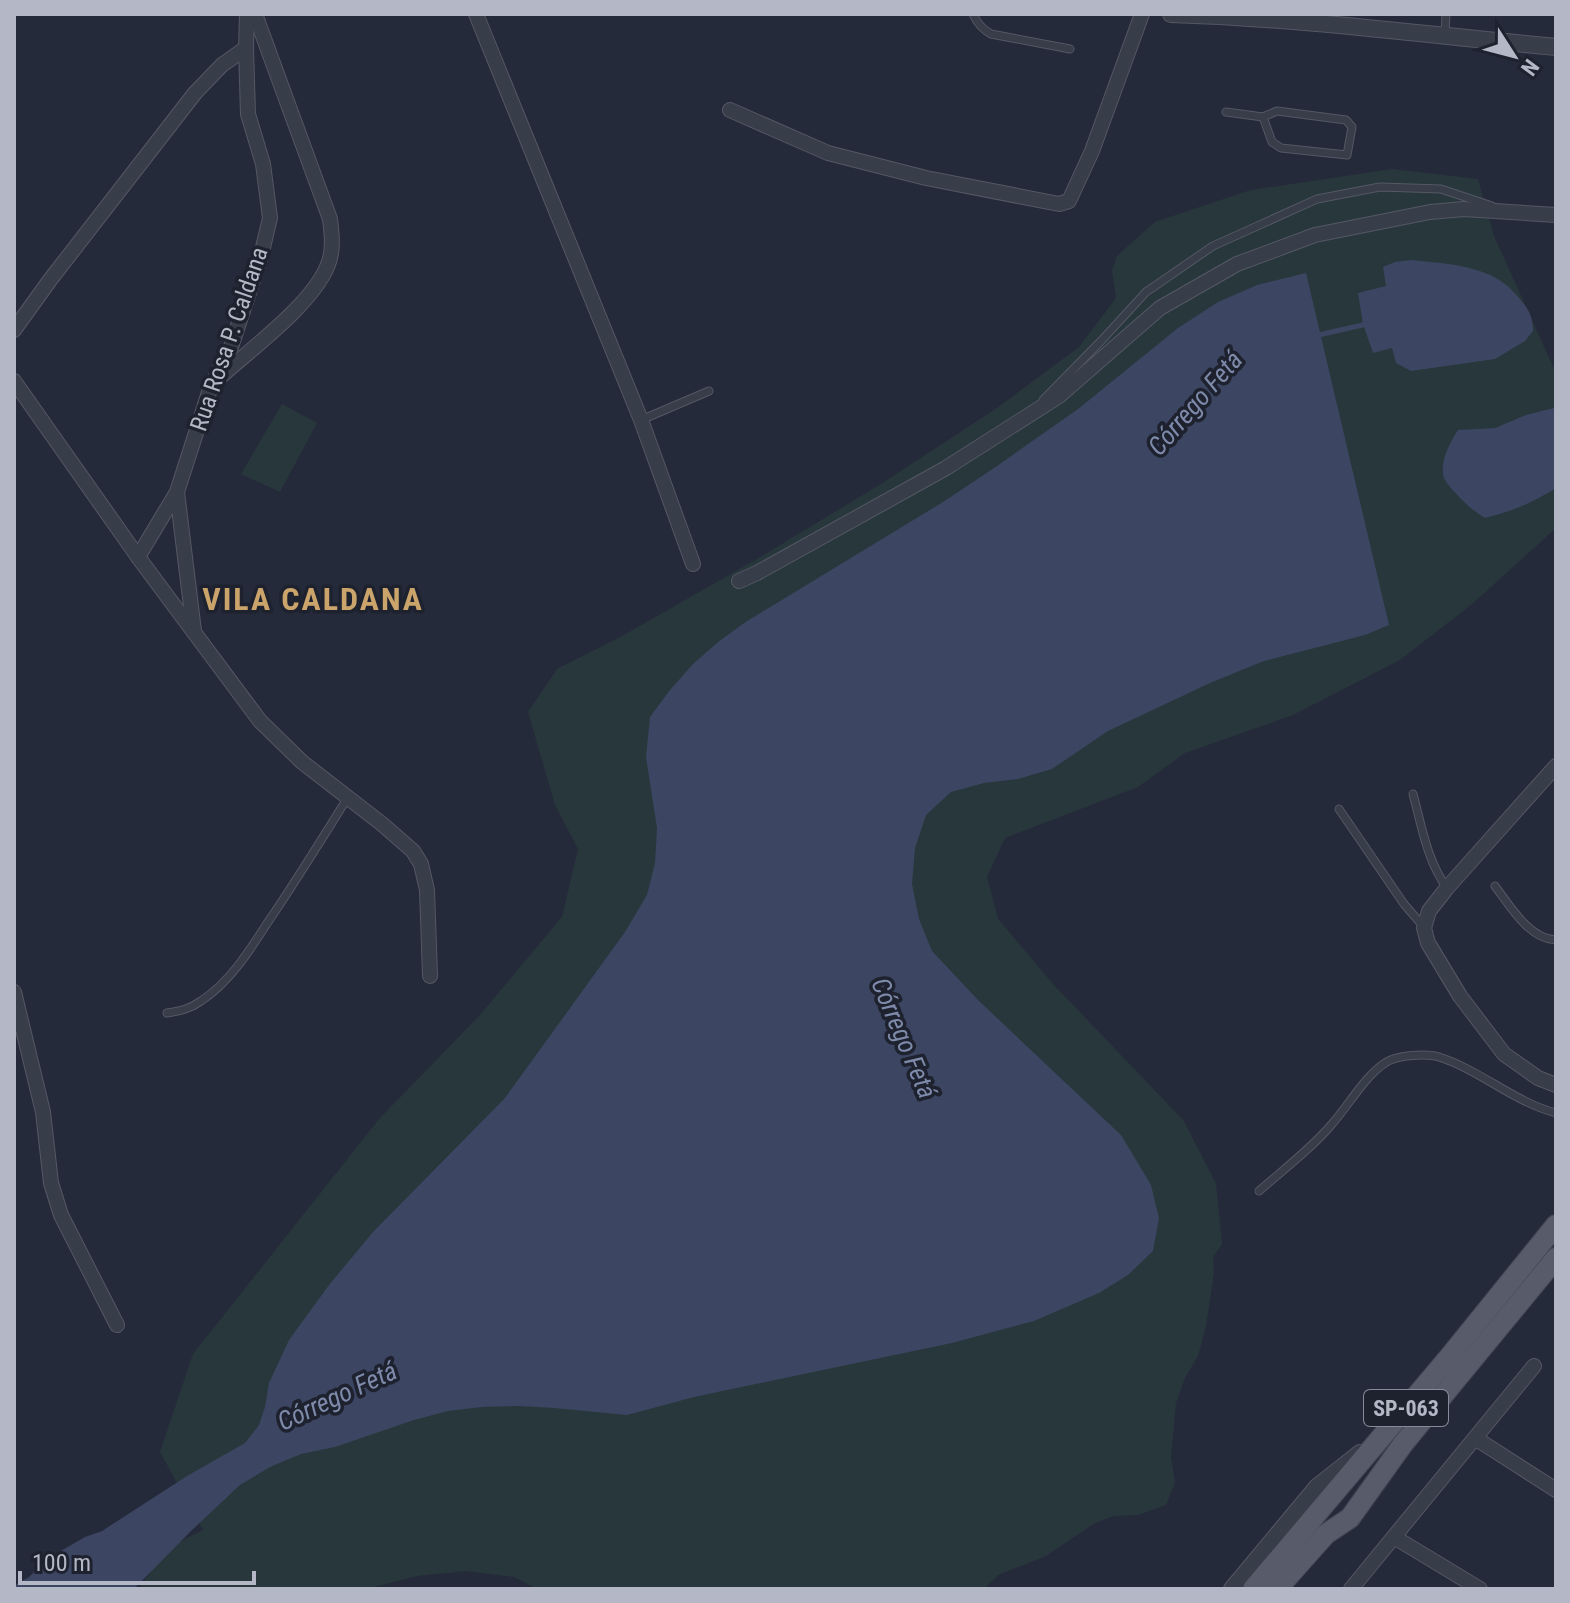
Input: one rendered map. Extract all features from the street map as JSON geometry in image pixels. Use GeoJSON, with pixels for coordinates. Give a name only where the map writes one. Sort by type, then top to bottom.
{"type":"FeatureCollection","features":[{"type":"Feature","properties":{"kind":"main road","name":"SP-063"},"geometry":{"type":"LineString","coordinates":[[1253,1589],[1556,1225]]}},
{"type":"Feature","properties":{"kind":"main road","name":"SP-063"},"geometry":{"type":"LineString","coordinates":[[1277,1589],[1326,1534],[1350,1518],[1403,1444],[1556,1258]]}},
{"type":"Feature","properties":{"kind":"main road"},"geometry":{"type":"LineString","coordinates":[[1292,1589],[1350,1518]]}},
{"type":"Feature","properties":{"kind":"street","name":"Rua Rosa P. Caldana"},"geometry":{"type":"LineString","coordinates":[[138,557],[177,492],[211,386],[231,347],[270,218],[263,164],[248,114],[247,14]]}},
{"type":"Feature","properties":{"kind":"street"},"geometry":{"type":"LineString","coordinates":[[211,386],[300,305],[329,265],[333,243],[330,219],[255,14]]}},
{"type":"Feature","properties":{"kind":"street"},"geometry":{"type":"LineString","coordinates":[[476,14],[641,420],[693,564]]}},
{"type":"Feature","properties":{"kind":"street"},"geometry":{"type":"LineString","coordinates":[[730,110],[828,153],[926,178],[1059,204],[1069,201],[1092,151],[1142,14]]}},
{"type":"Feature","properties":{"kind":"street"},"geometry":{"type":"LineString","coordinates":[[1171,14],[1318,22],[1556,47]]}},
{"type":"Feature","properties":{"kind":"street"},"geometry":{"type":"LineString","coordinates":[[14,330],[195,93],[222,65],[246,48]]}},
{"type":"Feature","properties":{"kind":"street"},"geometry":{"type":"LineString","coordinates":[[739,581],[946,468],[1059,396],[1160,308],[1237,264],[1315,235],[1430,212],[1464,209],[1556,215]]}},
{"type":"Feature","properties":{"kind":"street"},"geometry":{"type":"LineString","coordinates":[[14,381],[138,557],[260,721],[302,762],[413,851],[421,864],[427,890],[430,976]]}},
{"type":"Feature","properties":{"kind":"street"},"geometry":{"type":"LineString","coordinates":[[177,492],[195,634]]}},
{"type":"Feature","properties":{"kind":"street"},"geometry":{"type":"LineString","coordinates":[[1556,766],[1447,888],[1429,911],[1424,928],[1428,943],[1460,996],[1504,1054],[1538,1078],[1556,1085]]}},
{"type":"Feature","properties":{"kind":"street"},"geometry":{"type":"LineString","coordinates":[[14,992],[43,1112],[51,1183],[61,1215],[117,1325]]}},
{"type":"Feature","properties":{"kind":"street"},"geometry":{"type":"LineString","coordinates":[[1351,1589],[1534,1366]]}},
{"type":"Feature","properties":{"kind":"street"},"geometry":{"type":"LineString","coordinates":[[1232,1589],[1317,1487],[1386,1432]]}},
{"type":"Feature","properties":{"kind":"street"},"geometry":{"type":"LineString","coordinates":[[1475,1438],[1556,1490]]}},
{"type":"Feature","properties":{"kind":"street"},"geometry":{"type":"LineString","coordinates":[[1394,1537],[1480,1589]]}},
{"type":"Feature","properties":{"kind":"lane"},"geometry":{"type":"LineString","coordinates":[[973,14],[983,30],[991,34],[1070,49]]}},
{"type":"Feature","properties":{"kind":"lane"},"geometry":{"type":"LineString","coordinates":[[1445,36],[1446,14]]}},
{"type":"Feature","properties":{"kind":"lane"},"geometry":{"type":"LineString","coordinates":[[1226,112],[1263,117],[1277,111],[1346,120],[1352,127],[1347,155],[1281,148],[1272,142],[1263,117]]}},
{"type":"Feature","properties":{"kind":"lane"},"geometry":{"type":"LineString","coordinates":[[1027,416],[1146,292],[1213,246],[1317,199],[1380,187],[1441,189],[1509,212]]}},
{"type":"Feature","properties":{"kind":"lane"},"geometry":{"type":"LineString","coordinates":[[641,420],[709,391]]}},
{"type":"Feature","properties":{"kind":"lane"},"geometry":{"type":"LineString","coordinates":[[1413,794],[1429,855],[1436,874],[1447,888]]}},
{"type":"Feature","properties":{"kind":"lane"},"geometry":{"type":"LineString","coordinates":[[167,1013],[183,1011],[202,1001],[226,979],[302,873],[348,797]]}},
{"type":"Feature","properties":{"kind":"lane"},"geometry":{"type":"LineString","coordinates":[[1339,809],[1424,928]]}},
{"type":"Feature","properties":{"kind":"lane"},"geometry":{"type":"LineString","coordinates":[[1495,886],[1524,923],[1541,938],[1556,940]]}},
{"type":"Feature","properties":{"kind":"lane"},"geometry":{"type":"LineString","coordinates":[[1259,1191],[1323,1134],[1386,1061],[1408,1055],[1437,1056],[1537,1108],[1556,1113]]}},
{"type":"Feature","properties":{"kind":"shaded area"},"geometry":{"type":"Polygon","coordinates":[[[1392,169],[1478,179],[1494,236],[1556,373],[1556,528],[1471,605],[1400,660],[1293,715],[1185,753],[1138,787],[1005,838],[987,877],[998,919],[1054,985],[1184,1121],[1216,1184],[1222,1244],[1213,1257],[1214,1273],[1206,1326],[1198,1356],[1185,1378],[1176,1403],[1171,1457],[1175,1483],[1166,1505],[1138,1515],[1114,1516],[1095,1523],[1046,1556],[998,1575],[984,1589],[537,1589],[514,1577],[466,1571],[417,1576],[366,1589],[138,1589],[161,1558],[179,1542],[203,1530],[160,1452],[193,1354],[379,1119],[480,1015],[562,917],[578,849],[555,805],[528,712],[557,669],[624,635],[881,484],[997,408],[1079,347],[1116,298],[1112,271],[1117,256],[1155,222],[1251,190],[1392,169]]]}},
{"type":"Feature","properties":{"kind":"shaded area"},"geometry":{"type":"Polygon","coordinates":[[[282,404],[317,423],[280,492],[241,474],[282,404]]]}},
{"type":"Feature","properties":{"kind":"water"},"geometry":{"type":"Polygon","coordinates":[[[1411,260],[1470,268],[1497,279],[1509,287],[1525,306],[1533,331],[1525,341],[1495,359],[1411,371],[1396,363],[1392,348],[1373,353],[1363,324],[1358,293],[1386,286],[1383,267],[1411,260]]]}},
{"type":"Feature","properties":{"kind":"water"},"geometry":{"type":"Polygon","coordinates":[[[1306,273],[1389,625],[1365,635],[1264,661],[1210,683],[1108,731],[1052,769],[951,792],[926,815],[915,848],[912,884],[919,919],[932,951],[979,1001],[1121,1135],[1151,1185],[1159,1218],[1153,1251],[1128,1275],[1099,1293],[1034,1321],[952,1343],[694,1397],[627,1415],[519,1406],[448,1411],[414,1420],[335,1447],[301,1454],[270,1467],[240,1485],[134,1589],[17,1589],[47,1559],[102,1531],[245,1443],[259,1425],[269,1383],[289,1340],[329,1285],[373,1232],[505,1098],[625,932],[647,895],[655,863],[657,828],[646,757],[650,717],[693,664],[747,621],[994,468],[1078,409],[1178,328],[1218,302],[1257,285],[1306,273]]]}},
{"type":"Feature","properties":{"kind":"water"},"geometry":{"type":"Polygon","coordinates":[[[1556,408],[1556,488],[1522,506],[1485,518],[1466,504],[1447,483],[1443,472],[1444,459],[1458,430],[1495,428],[1526,415],[1556,408]]]}},
{"type":"Feature","properties":{"kind":"waterway","name":"Córrego Fetá"},"geometry":{"type":"LineString","coordinates":[[1314,336],[1367,324]]}},
{"type":"Feature","properties":{"kind":"waterway","name":"Córrego Fetá"},"geometry":{"type":"LineString","coordinates":[[14,1589],[27,1581]]}},
{"type":"Feature","properties":{"kind":"district","name":"VILA CALDANA"},"geometry":{"type":"Point","coordinates":[313,599]}}]}
